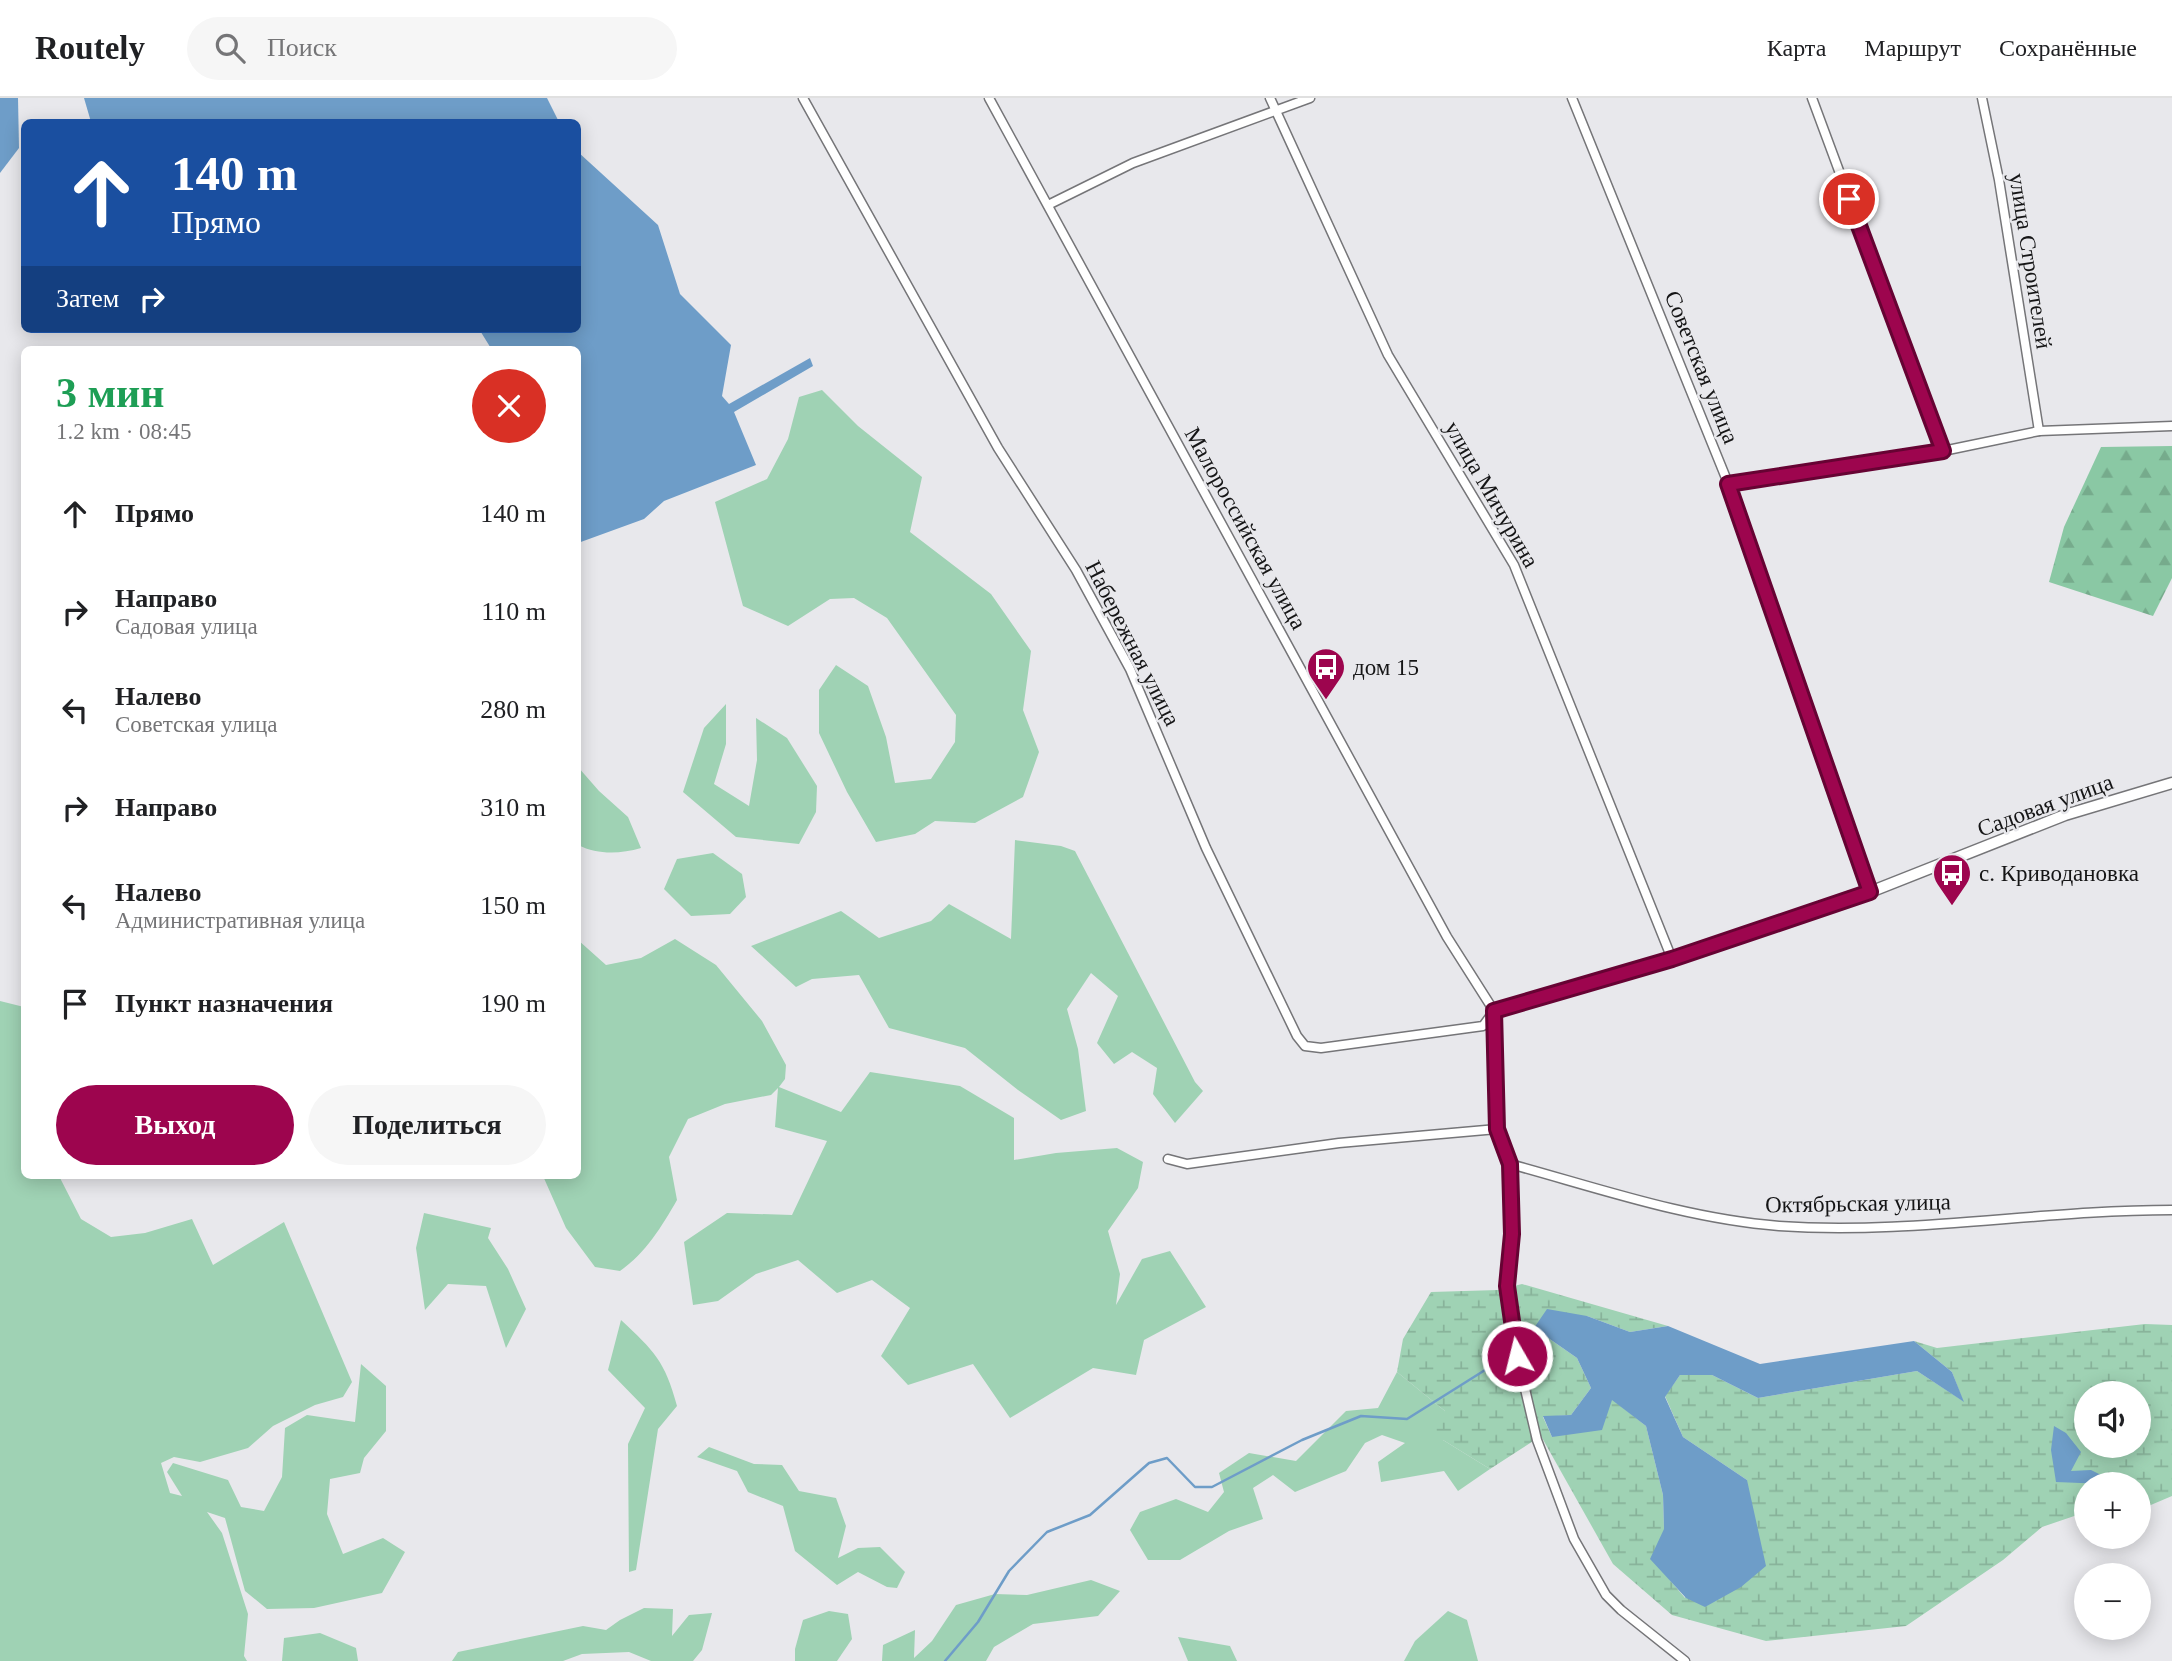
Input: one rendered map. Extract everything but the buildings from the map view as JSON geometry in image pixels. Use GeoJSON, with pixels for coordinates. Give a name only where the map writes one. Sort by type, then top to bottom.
{"type":"FeatureCollection","features":[{"type":"Feature","properties":{"kind":"street","name":"Набережная улица"},"geometry":{"type":"LineString","coordinates":[[803,98],[998,448],[1076,570],[1130,669],[1206,848],[1297,1036],[1305,1046],[1321,1048],[1432,1035],[1483,1026],[1494,1011]]}},
{"type":"Feature","properties":{"kind":"street","name":"Малороссийская улица"},"geometry":{"type":"LineString","coordinates":[[989,98],[1447,937],[1494,1011]]}},
{"type":"Feature","properties":{"kind":"street","name":"улица Мичурина"},"geometry":{"type":"LineString","coordinates":[[1270,98],[1388,355],[1514,565],[1672,959]]}},
{"type":"Feature","properties":{"kind":"street"},"geometry":{"type":"LineString","coordinates":[[1048,205],[1133,163],[1310,98]]}},
{"type":"Feature","properties":{"kind":"street","name":"Советская улица"},"geometry":{"type":"LineString","coordinates":[[1572,98],[1728,484],[1870,892]]}},
{"type":"Feature","properties":{"kind":"street"},"geometry":{"type":"LineString","coordinates":[[1812,98],[1943,451]]}},
{"type":"Feature","properties":{"kind":"street","name":"улица Строителей"},"geometry":{"type":"LineString","coordinates":[[1982,98],[1999,180],[2039,431]]}},
{"type":"Feature","properties":{"kind":"street"},"geometry":{"type":"LineString","coordinates":[[1728,484],[1943,451],[2039,431],[2172,426]]}},
{"type":"Feature","properties":{"kind":"street","name":"Садовая улица"},"geometry":{"type":"LineString","coordinates":[[1494,1011],[1672,959],[1870,892],[2065,815],[2172,783]]}},
{"type":"Feature","properties":{"kind":"street"},"geometry":{"type":"LineString","coordinates":[[1494,1011],[1497,1129],[1510,1164],[1512,1234],[1507,1286],[1517,1356],[1541,1452],[1574,1539],[1606,1595],[1637,1624],[1685,1661]]}},
{"type":"Feature","properties":{"kind":"street"},"geometry":{"type":"LineString","coordinates":[[1168,1159],[1187,1164],[1339,1143],[1497,1129]]}},
{"type":"Feature","properties":{"kind":"street","name":"Октябрьская улица"},"geometry":{"type":"LineString","coordinates":[[1510,1164],[1725,1221],[1782,1226],[1886,1227],[2118,1210],[2172,1210]]}},
{"type":"Feature","properties":{"kind":"green space"},"geometry":{"type":"Polygon","coordinates":[[[822,390],[858,426],[922,477],[910,532],[991,594],[1031,651],[1023,710],[1039,752],[1023,797],[975,823],[935,821],[915,834],[876,842],[847,792],[819,733],[819,690],[836,665],[868,686],[886,737],[895,783],[931,779],[955,742],[956,715],[887,618],[854,598],[830,599],[788,626],[743,606],[715,502],[767,479],[788,439],[799,397],[822,390]]]}},
{"type":"Feature","properties":{"kind":"green space"},"geometry":{"type":"Polygon","coordinates":[[[2172,446],[2172,578],[2153,616],[2049,582],[2064,527],[2101,447],[2172,446]]]}},
{"type":"Feature","properties":{"kind":"green space"},"geometry":{"type":"Polygon","coordinates":[[[726,704],[726,744],[714,784],[749,806],[757,760],[756,718],[787,738],[817,786],[816,812],[799,844],[736,837],[683,792],[704,728],[726,704]]]}},
{"type":"Feature","properties":{"kind":"green space"},"geometry":{"type":"Polygon","coordinates":[[[581,770],[628,817],[641,848],[593,851],[581,846],[581,770]]]}},
{"type":"Feature","properties":{"kind":"green space"},"geometry":{"type":"Polygon","coordinates":[[[1015,840],[1061,846],[1075,851],[1195,1082],[1203,1091],[1175,1123],[1153,1094],[1157,1068],[1132,1052],[1114,1064],[1097,1043],[1118,996],[1091,973],[1067,1009],[1078,1049],[1086,1111],[1061,1120],[965,1048],[889,1028],[859,975],[812,979],[796,987],[751,946],[841,911],[879,938],[931,921],[949,904],[1011,939],[1015,840]]]}},
{"type":"Feature","properties":{"kind":"green space"},"geometry":{"type":"Polygon","coordinates":[[[713,853],[742,874],[746,897],[730,914],[691,916],[664,889],[677,859],[713,853]]]}},
{"type":"Feature","properties":{"kind":"green space"},"geometry":{"type":"Polygon","coordinates":[[[675,939],[716,965],[762,1021],[786,1065],[785,1079],[779,1087],[841,1112],[870,1072],[960,1086],[1014,1118],[1014,1160],[1117,1148],[1143,1162],[1138,1188],[1108,1231],[1120,1274],[1116,1305],[1142,1259],[1170,1251],[1206,1307],[1144,1340],[1136,1375],[1093,1368],[1010,1418],[973,1364],[908,1385],[881,1356],[910,1308],[872,1280],[837,1293],[798,1260],[756,1274],[718,1301],[693,1305],[684,1242],[727,1213],[792,1215],[827,1141],[775,1127],[778,1088],[771,1095],[725,1104],[688,1119],[669,1157],[677,1200],[665,1220],[646,1247],[620,1271],[595,1267],[566,1228],[544,1179],[581,1179],[581,943],[606,965],[641,958],[675,939]]]}},
{"type":"Feature","properties":{"kind":"green space"},"geometry":{"type":"Polygon","coordinates":[[[0,1001],[21,1006],[21,1179],[61,1179],[81,1219],[111,1237],[145,1233],[192,1219],[213,1265],[284,1222],[352,1382],[343,1397],[315,1405],[273,1426],[248,1448],[200,1462],[174,1457],[161,1463],[170,1493],[182,1496],[167,1472],[173,1463],[228,1480],[241,1507],[264,1511],[282,1477],[285,1428],[307,1415],[355,1422],[361,1364],[386,1386],[386,1431],[364,1458],[360,1473],[330,1479],[327,1514],[343,1554],[383,1538],[405,1552],[382,1593],[314,1608],[267,1609],[245,1591],[225,1518],[207,1512],[222,1533],[248,1614],[244,1656],[247,1661],[0,1661],[0,1001]]]}},
{"type":"Feature","properties":{"kind":"green space"},"geometry":{"type":"Polygon","coordinates":[[[424,1213],[491,1228],[488,1238],[508,1269],[526,1309],[506,1348],[486,1286],[448,1284],[425,1310],[416,1248],[424,1213]]]}},
{"type":"Feature","properties":{"kind":"green space"},"geometry":{"type":"Polygon","coordinates":[[[1522,1284],[1668,1326],[1630,1332],[1587,1316],[1534,1328],[1577,1358],[1591,1388],[1571,1415],[1543,1417],[1552,1437],[1612,1399],[1646,1426],[1663,1495],[1669,1579],[1685,1598],[1747,1480],[1683,1437],[1665,1396],[1680,1375],[1712,1375],[1758,1398],[1917,1371],[1963,1401],[1952,1372],[1914,1341],[1937,1348],[2145,1324],[2172,1325],[2172,1496],[2151,1505],[2151,1472],[2074,1472],[2074,1516],[2042,1527],[2003,1560],[1906,1626],[1766,1641],[1672,1615],[1613,1564],[1541,1436],[1490,1469],[1443,1440],[1435,1429],[1445,1411],[1397,1372],[1403,1339],[1431,1292],[1498,1290],[1522,1284]]]}},
{"type":"Feature","properties":{"kind":"green space"},"geometry":{"type":"Polygon","coordinates":[[[621,1320],[642,1340],[663,1367],[677,1406],[658,1429],[636,1570],[629,1572],[628,1444],[645,1408],[608,1370],[621,1320]]]}},
{"type":"Feature","properties":{"kind":"green space"},"geometry":{"type":"Polygon","coordinates":[[[1397,1372],[1445,1411],[1443,1440],[1490,1469],[1458,1491],[1444,1471],[1381,1482],[1378,1462],[1405,1443],[1382,1435],[1365,1443],[1346,1471],[1295,1492],[1273,1475],[1253,1488],[1263,1519],[1229,1531],[1180,1560],[1148,1560],[1130,1530],[1140,1512],[1176,1499],[1208,1512],[1224,1492],[1219,1473],[1249,1453],[1296,1461],[1346,1411],[1378,1408],[1397,1372]]]}},
{"type":"Feature","properties":{"kind":"green space"},"geometry":{"type":"Polygon","coordinates":[[[709,1447],[754,1464],[782,1465],[799,1491],[836,1498],[846,1526],[838,1558],[858,1548],[880,1547],[905,1572],[897,1588],[887,1587],[858,1572],[837,1585],[795,1551],[783,1506],[748,1492],[737,1471],[697,1457],[709,1447]]]}},
{"type":"Feature","properties":{"kind":"green space"},"geometry":{"type":"Polygon","coordinates":[[[1091,1580],[1120,1591],[1098,1616],[1033,1624],[994,1647],[986,1661],[882,1661],[883,1645],[915,1630],[914,1658],[932,1641],[956,1605],[995,1594],[1027,1595],[1091,1580]]]}},
{"type":"Feature","properties":{"kind":"green space"},"geometry":{"type":"Polygon","coordinates":[[[644,1608],[673,1609],[672,1636],[689,1615],[712,1613],[702,1650],[693,1661],[651,1661],[629,1652],[582,1654],[563,1661],[452,1661],[458,1652],[583,1626],[606,1630],[644,1608]]]}},
{"type":"Feature","properties":{"kind":"green space"},"geometry":{"type":"Polygon","coordinates":[[[829,1611],[848,1614],[852,1639],[837,1661],[795,1661],[795,1649],[803,1620],[829,1611]]]}},
{"type":"Feature","properties":{"kind":"green space"},"geometry":{"type":"Polygon","coordinates":[[[1448,1611],[1467,1620],[1478,1661],[1404,1661],[1415,1641],[1448,1611]]]}},
{"type":"Feature","properties":{"kind":"green space"},"geometry":{"type":"Polygon","coordinates":[[[320,1633],[356,1648],[358,1661],[282,1661],[284,1638],[320,1633]]]}},
{"type":"Feature","properties":{"kind":"green space"},"geometry":{"type":"Polygon","coordinates":[[[1178,1637],[1230,1646],[1237,1661],[1188,1661],[1178,1637]]]}},
{"type":"Feature","properties":{"kind":"water"},"geometry":{"type":"Polygon","coordinates":[[[0,98],[18,98],[19,148],[0,173],[0,98]]]}},
{"type":"Feature","properties":{"kind":"water"},"geometry":{"type":"Polygon","coordinates":[[[84,98],[547,98],[558,119],[90,119],[84,98]]]}},
{"type":"Feature","properties":{"kind":"water"},"geometry":{"type":"Polygon","coordinates":[[[581,155],[658,225],[680,294],[731,345],[722,396],[729,404],[810,358],[813,366],[734,412],[756,465],[664,501],[644,519],[581,542],[581,346],[490,346],[481,333],[581,333],[581,155]]]}},
{"type":"Feature","properties":{"kind":"water"},"geometry":{"type":"Polygon","coordinates":[[[1547,1309],[1587,1316],[1630,1332],[1668,1326],[1760,1364],[1914,1341],[1952,1372],[1964,1402],[1917,1371],[1758,1398],[1712,1375],[1680,1375],[1665,1397],[1683,1437],[1747,1480],[1766,1566],[1741,1587],[1705,1607],[1686,1598],[1650,1559],[1664,1529],[1663,1495],[1646,1426],[1612,1400],[1602,1430],[1552,1437],[1543,1416],[1571,1415],[1591,1388],[1577,1358],[1534,1328],[1547,1309]]]}},
{"type":"Feature","properties":{"kind":"water"},"geometry":{"type":"Polygon","coordinates":[[[2054,1426],[2066,1433],[2074,1443],[2074,1458],[2078,1458],[2071,1471],[2095,1472],[2074,1472],[2074,1483],[2056,1482],[2051,1450],[2054,1426]]]}},
{"type":"Feature","properties":{"kind":"waterway"},"geometry":{"type":"LineString","coordinates":[[945,1661],[978,1622],[1009,1571],[1047,1532],[1090,1515],[1149,1463],[1167,1458],[1195,1487],[1212,1487],[1302,1440],[1361,1416],[1407,1419],[1501,1360]]}},
{"type":"Feature","properties":{"kind":"place","name":"дом 15"},"geometry":{"type":"Point","coordinates":[1326,701]}},
{"type":"Feature","properties":{"kind":"place","name":"с. Криводановка"},"geometry":{"type":"Point","coordinates":[1952,907]}},
{"type":"Feature","properties":{"kind":"route"},"geometry":{"type":"LineString","coordinates":[[1517,1356],[1507,1286],[1512,1234],[1510,1164],[1497,1129],[1494,1011],[1672,959],[1870,892],[1728,484],[1943,451],[1849,199]]}}]}
